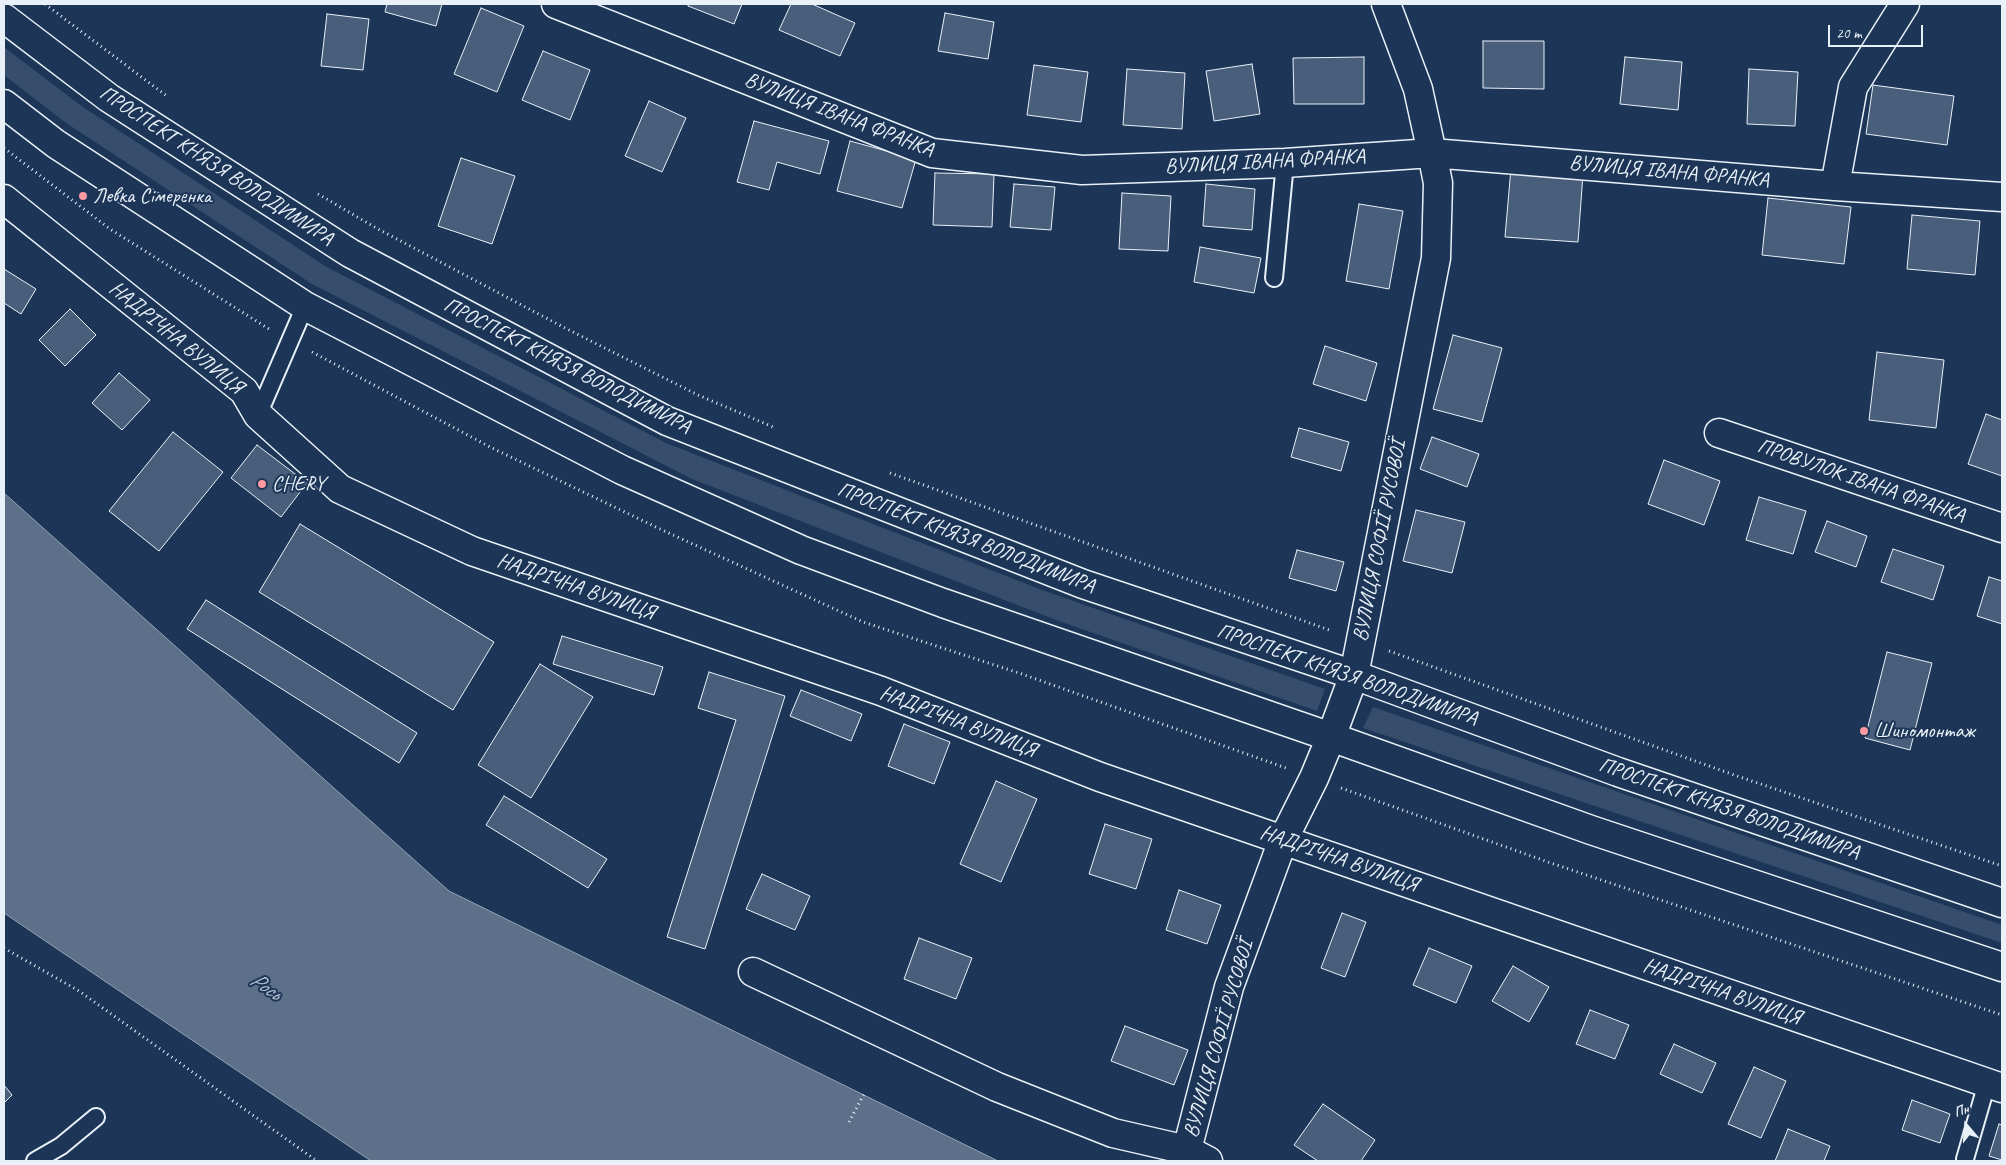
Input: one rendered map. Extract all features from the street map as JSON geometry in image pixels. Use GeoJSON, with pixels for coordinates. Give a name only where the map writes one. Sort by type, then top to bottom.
{"type":"FeatureCollection","features":[{"type":"Feature","properties":{"kind":"street","name":"ВУЛИЦЯ ІВАНА ФРАНКА"},"geometry":{"type":"LineString","coordinates":[[556,4],[932,153],[1082,170],[1285,163],[1432,152],[1835,186],[2002,197]]}},
{"type":"Feature","properties":{"kind":"street","name":"ВУЛИЦЯ СОФІЇ РУСОВОЇ"},"geometry":{"type":"LineString","coordinates":[[753,972],[997,1087],[1113,1133],[1197,1156],[1229,987],[1283,840],[1314,778],[1354,675],[1436,258],[1438,183],[1432,152],[1418,88],[1386,4]]}},
{"type":"Feature","properties":{"kind":"street"},"geometry":{"type":"LineString","coordinates":[[1835,186],[1853,87],[1905,4]]}},
{"type":"Feature","properties":{"kind":"street","name":"ПРОСПЕКТ КНЯЗЯ ВОЛОДИМИРА"},"geometry":{"type":"LineString","coordinates":[[4,18],[109,98],[350,253],[667,421],[1082,584],[1354,675],[1618,772],[2002,903]]}},
{"type":"Feature","properties":{"kind":"street"},"geometry":{"type":"LineString","coordinates":[[4,104],[56,144],[305,306],[622,470],[801,550],[943,603],[1331,737],[1591,830],[2002,967]]}},
{"type":"Feature","properties":{"kind":"street","name":"НАДРІЧНА ВУЛИЦЯ"},"geometry":{"type":"LineString","coordinates":[[4,199],[244,391],[258,415],[340,488],[472,551],[881,691],[1100,777],[1995,1085]]}},
{"type":"Feature","properties":{"kind":"street","name":"ПРОВУЛОК ІВАНА ФРАНКА"},"geometry":{"type":"LineString","coordinates":[[1719,433],[2002,528]]}},
{"type":"Feature","properties":{"kind":"lane"},"geometry":{"type":"LineString","coordinates":[[1274,278],[1285,163]]}},
{"type":"Feature","properties":{"kind":"lane"},"geometry":{"type":"LineString","coordinates":[[258,415],[305,306]]}},
{"type":"Feature","properties":{"kind":"lane"},"geometry":{"type":"LineString","coordinates":[[1965,1159],[1995,1085]]}},
{"type":"Feature","properties":{"kind":"lane"},"geometry":{"type":"LineString","coordinates":[[35,1161],[61,1146],[96,1116]]}},
{"type":"Feature","properties":{"kind":"path"},"geometry":{"type":"LineString","coordinates":[[45,4],[168,98]]}},
{"type":"Feature","properties":{"kind":"path"},"geometry":{"type":"LineString","coordinates":[[312,190],[378,229],[565,328],[698,395],[779,430]]}},
{"type":"Feature","properties":{"kind":"path"},"geometry":{"type":"LineString","coordinates":[[888,472],[1738,776],[2002,866]]}},
{"type":"Feature","properties":{"kind":"path"},"geometry":{"type":"LineString","coordinates":[[4,948],[79,991],[317,1161]]}},
{"type":"Feature","properties":{"kind":"path"},"geometry":{"type":"LineString","coordinates":[[849,1122],[864,1094]]}},
{"type":"Feature","properties":{"kind":"shaded area"},"geometry":{"type":"Polygon","coordinates":[[[4,47],[80,105],[325,266],[666,443],[1042,590],[1325,689],[1317,711],[1056,620],[692,479],[312,284],[66,123],[4,75],[4,47]]]}},
{"type":"Feature","properties":{"kind":"shaded area"},"geometry":{"type":"Polygon","coordinates":[[[1373,707],[2002,925],[2002,943],[1363,728],[1373,707]]]}},
{"type":"Feature","properties":{"kind":"water","name":"Рось"},"geometry":{"type":"Polygon","coordinates":[[[4,493],[449,891],[998,1161],[371,1161],[4,913],[4,493]]]}},
{"type":"Feature","properties":{"kind":"building"},"geometry":{"type":"Polygon","coordinates":[[[387,4],[442,4],[436,26],[385,12],[387,4]]]}},
{"type":"Feature","properties":{"kind":"building"},"geometry":{"type":"Polygon","coordinates":[[[688,4],[742,4],[734,24],[688,6],[688,4]]]}},
{"type":"Feature","properties":{"kind":"building"},"geometry":{"type":"Polygon","coordinates":[[[791,4],[812,4],[855,23],[840,56],[779,30],[791,4]]]}},
{"type":"Feature","properties":{"kind":"building"},"geometry":{"type":"Polygon","coordinates":[[[481,8],[524,26],[497,92],[454,74],[481,8]]]}},
{"type":"Feature","properties":{"kind":"building"},"geometry":{"type":"Polygon","coordinates":[[[945,13],[994,22],[988,59],[938,51],[945,13]]]}},
{"type":"Feature","properties":{"kind":"building"},"geometry":{"type":"Polygon","coordinates":[[[327,14],[369,19],[363,70],[321,66],[327,14]]]}},
{"type":"Feature","properties":{"kind":"building"},"geometry":{"type":"Polygon","coordinates":[[[1483,41],[1544,41],[1544,89],[1483,88],[1483,41]]]}},
{"type":"Feature","properties":{"kind":"building"},"geometry":{"type":"Polygon","coordinates":[[[543,51],[590,70],[570,120],[522,100],[543,51]]]}},
{"type":"Feature","properties":{"kind":"building"},"geometry":{"type":"Polygon","coordinates":[[[1364,57],[1364,104],[1294,104],[1293,58],[1364,57]]]}},
{"type":"Feature","properties":{"kind":"building"},"geometry":{"type":"Polygon","coordinates":[[[1625,57],[1682,62],[1678,110],[1620,104],[1625,57]]]}},
{"type":"Feature","properties":{"kind":"building"},"geometry":{"type":"Polygon","coordinates":[[[1252,64],[1260,114],[1214,121],[1206,71],[1252,64]]]}},
{"type":"Feature","properties":{"kind":"building"},"geometry":{"type":"Polygon","coordinates":[[[1034,65],[1088,72],[1081,122],[1027,115],[1034,65]]]}},
{"type":"Feature","properties":{"kind":"building"},"geometry":{"type":"Polygon","coordinates":[[[1127,69],[1185,73],[1182,129],[1123,125],[1127,69]]]}},
{"type":"Feature","properties":{"kind":"building"},"geometry":{"type":"Polygon","coordinates":[[[1749,69],[1798,72],[1795,126],[1747,124],[1749,69]]]}},
{"type":"Feature","properties":{"kind":"building"},"geometry":{"type":"Polygon","coordinates":[[[1873,85],[1954,96],[1947,145],[1866,134],[1873,85]]]}},
{"type":"Feature","properties":{"kind":"building"},"geometry":{"type":"Polygon","coordinates":[[[649,101],[686,118],[662,172],[625,156],[649,101]]]}},
{"type":"Feature","properties":{"kind":"building"},"geometry":{"type":"Polygon","coordinates":[[[754,121],[829,141],[820,174],[777,162],[769,190],[737,182],[754,121]]]}},
{"type":"Feature","properties":{"kind":"building"},"geometry":{"type":"Polygon","coordinates":[[[850,141],[916,159],[902,208],[837,191],[850,141]]]}},
{"type":"Feature","properties":{"kind":"building"},"geometry":{"type":"Polygon","coordinates":[[[461,158],[515,176],[492,244],[438,226],[461,158]]]}},
{"type":"Feature","properties":{"kind":"building"},"geometry":{"type":"Polygon","coordinates":[[[1511,168],[1583,174],[1578,242],[1505,237],[1511,168]]]}},
{"type":"Feature","properties":{"kind":"building"},"geometry":{"type":"Polygon","coordinates":[[[935,173],[994,174],[992,227],[933,225],[935,173]]]}},
{"type":"Feature","properties":{"kind":"building"},"geometry":{"type":"Polygon","coordinates":[[[1014,184],[1055,187],[1051,230],[1010,227],[1014,184]]]}},
{"type":"Feature","properties":{"kind":"building"},"geometry":{"type":"Polygon","coordinates":[[[1206,184],[1255,189],[1252,230],[1203,226],[1206,184]]]}},
{"type":"Feature","properties":{"kind":"building"},"geometry":{"type":"Polygon","coordinates":[[[1122,193],[1171,196],[1168,251],[1119,249],[1122,193]]]}},
{"type":"Feature","properties":{"kind":"building"},"geometry":{"type":"Polygon","coordinates":[[[1768,198],[1851,207],[1844,264],[1762,255],[1768,198]]]}},
{"type":"Feature","properties":{"kind":"building"},"geometry":{"type":"Polygon","coordinates":[[[1359,204],[1403,211],[1389,289],[1346,281],[1359,204]]]}},
{"type":"Feature","properties":{"kind":"building"},"geometry":{"type":"Polygon","coordinates":[[[1912,215],[1980,221],[1975,275],[1907,269],[1912,215]]]}},
{"type":"Feature","properties":{"kind":"building"},"geometry":{"type":"Polygon","coordinates":[[[1200,247],[1261,258],[1254,293],[1194,282],[1200,247]]]}},
{"type":"Feature","properties":{"kind":"building"},"geometry":{"type":"Polygon","coordinates":[[[4,269],[36,289],[21,314],[4,303],[4,269]]]}},
{"type":"Feature","properties":{"kind":"building"},"geometry":{"type":"Polygon","coordinates":[[[70,309],[96,335],[65,366],[39,340],[70,309]]]}},
{"type":"Feature","properties":{"kind":"building"},"geometry":{"type":"Polygon","coordinates":[[[1453,335],[1502,348],[1482,422],[1433,409],[1453,335]]]}},
{"type":"Feature","properties":{"kind":"building"},"geometry":{"type":"Polygon","coordinates":[[[1325,346],[1377,363],[1366,401],[1313,384],[1325,346]]]}},
{"type":"Feature","properties":{"kind":"building"},"geometry":{"type":"Polygon","coordinates":[[[1877,352],[1944,360],[1936,428],[1869,420],[1877,352]]]}},
{"type":"Feature","properties":{"kind":"building"},"geometry":{"type":"Polygon","coordinates":[[[119,373],[150,400],[122,430],[92,403],[119,373]]]}},
{"type":"Feature","properties":{"kind":"building"},"geometry":{"type":"Polygon","coordinates":[[[1986,414],[2002,420],[2002,476],[1968,464],[1986,414]]]}},
{"type":"Feature","properties":{"kind":"building"},"geometry":{"type":"Polygon","coordinates":[[[1299,428],[1349,442],[1341,471],[1291,457],[1299,428]]]}},
{"type":"Feature","properties":{"kind":"building"},"geometry":{"type":"Polygon","coordinates":[[[173,432],[223,472],[159,551],[109,511],[173,432]]]}},
{"type":"Feature","properties":{"kind":"building"},"geometry":{"type":"Polygon","coordinates":[[[1432,437],[1479,454],[1467,487],[1420,469],[1432,437]]]}},
{"type":"Feature","properties":{"kind":"building"},"geometry":{"type":"Polygon","coordinates":[[[257,445],[307,483],[281,517],[231,478],[257,445]]]}},
{"type":"Feature","properties":{"kind":"building"},"geometry":{"type":"Polygon","coordinates":[[[1664,460],[1720,481],[1704,525],[1648,504],[1664,460]]]}},
{"type":"Feature","properties":{"kind":"building"},"geometry":{"type":"Polygon","coordinates":[[[1759,497],[1806,511],[1793,554],[1746,540],[1759,497]]]}},
{"type":"Feature","properties":{"kind":"building"},"geometry":{"type":"Polygon","coordinates":[[[1416,510],[1465,522],[1452,573],[1403,561],[1416,510]]]}},
{"type":"Feature","properties":{"kind":"building"},"geometry":{"type":"Polygon","coordinates":[[[1827,521],[1867,536],[1856,567],[1815,552],[1827,521]]]}},
{"type":"Feature","properties":{"kind":"building"},"geometry":{"type":"Polygon","coordinates":[[[300,524],[494,642],[453,710],[259,592],[300,524]]]}},
{"type":"Feature","properties":{"kind":"building"},"geometry":{"type":"Polygon","coordinates":[[[1893,549],[1944,566],[1933,600],[1881,582],[1893,549]]]}},
{"type":"Feature","properties":{"kind":"building"},"geometry":{"type":"Polygon","coordinates":[[[1297,550],[1344,562],[1336,591],[1289,578],[1297,550]]]}},
{"type":"Feature","properties":{"kind":"building"},"geometry":{"type":"Polygon","coordinates":[[[1989,577],[2002,581],[2002,624],[1977,616],[1989,577]]]}},
{"type":"Feature","properties":{"kind":"building"},"geometry":{"type":"Polygon","coordinates":[[[206,600],[417,733],[399,763],[187,629],[206,600]]]}},
{"type":"Feature","properties":{"kind":"building"},"geometry":{"type":"Polygon","coordinates":[[[562,636],[663,667],[654,695],[553,664],[562,636]]]}},
{"type":"Feature","properties":{"kind":"building"},"geometry":{"type":"Polygon","coordinates":[[[1887,652],[1932,663],[1910,750],[1865,738],[1887,652]]]}},
{"type":"Feature","properties":{"kind":"building"},"geometry":{"type":"Polygon","coordinates":[[[540,664],[593,697],[531,798],[478,765],[540,664]]]}},
{"type":"Feature","properties":{"kind":"building"},"geometry":{"type":"Polygon","coordinates":[[[709,672],[785,696],[705,949],[667,937],[736,720],[698,708],[709,672]]]}},
{"type":"Feature","properties":{"kind":"building"},"geometry":{"type":"Polygon","coordinates":[[[801,690],[862,714],[851,741],[790,716],[801,690]]]}},
{"type":"Feature","properties":{"kind":"building"},"geometry":{"type":"Polygon","coordinates":[[[904,724],[950,742],[934,784],[888,766],[904,724]]]}},
{"type":"Feature","properties":{"kind":"building"},"geometry":{"type":"Polygon","coordinates":[[[996,781],[1037,799],[1001,882],[960,864],[996,781]]]}},
{"type":"Feature","properties":{"kind":"building"},"geometry":{"type":"Polygon","coordinates":[[[504,796],[607,859],[588,888],[486,825],[504,796]]]}},
{"type":"Feature","properties":{"kind":"building"},"geometry":{"type":"Polygon","coordinates":[[[1105,824],[1152,839],[1136,889],[1089,874],[1105,824]]]}},
{"type":"Feature","properties":{"kind":"building"},"geometry":{"type":"Polygon","coordinates":[[[762,874],[810,896],[795,930],[746,909],[762,874]]]}},
{"type":"Feature","properties":{"kind":"building"},"geometry":{"type":"Polygon","coordinates":[[[1179,890],[1221,905],[1207,944],[1166,930],[1179,890]]]}},
{"type":"Feature","properties":{"kind":"building"},"geometry":{"type":"Polygon","coordinates":[[[1342,913],[1366,922],[1345,977],[1321,968],[1342,913]]]}},
{"type":"Feature","properties":{"kind":"building"},"geometry":{"type":"Polygon","coordinates":[[[919,938],[972,958],[956,999],[904,979],[919,938]]]}},
{"type":"Feature","properties":{"kind":"building"},"geometry":{"type":"Polygon","coordinates":[[[1429,948],[1472,966],[1456,1003],[1413,985],[1429,948]]]}},
{"type":"Feature","properties":{"kind":"building"},"geometry":{"type":"Polygon","coordinates":[[[1513,966],[1549,987],[1529,1022],[1492,1001],[1513,966]]]}},
{"type":"Feature","properties":{"kind":"building"},"geometry":{"type":"Polygon","coordinates":[[[1590,1010],[1629,1025],[1615,1059],[1576,1044],[1590,1010]]]}},
{"type":"Feature","properties":{"kind":"building"},"geometry":{"type":"Polygon","coordinates":[[[1125,1026],[1188,1050],[1174,1085],[1111,1061],[1125,1026]]]}},
{"type":"Feature","properties":{"kind":"building"},"geometry":{"type":"Polygon","coordinates":[[[1674,1044],[1716,1063],[1702,1093],[1660,1074],[1674,1044]]]}},
{"type":"Feature","properties":{"kind":"building"},"geometry":{"type":"Polygon","coordinates":[[[1754,1067],[1786,1081],[1761,1138],[1728,1124],[1754,1067]]]}},
{"type":"Feature","properties":{"kind":"building"},"geometry":{"type":"Polygon","coordinates":[[[4,1085],[12,1095],[4,1103],[4,1085]]]}},
{"type":"Feature","properties":{"kind":"building"},"geometry":{"type":"Polygon","coordinates":[[[1912,1100],[1950,1114],[1940,1143],[1902,1130],[1912,1100]]]}},
{"type":"Feature","properties":{"kind":"building"},"geometry":{"type":"Polygon","coordinates":[[[1323,1104],[1375,1140],[1361,1161],[1318,1161],[1294,1145],[1323,1104]]]}},
{"type":"Feature","properties":{"kind":"building"},"geometry":{"type":"Polygon","coordinates":[[[1999,1124],[2002,1125],[2002,1160],[1989,1156],[1999,1124]]]}},
{"type":"Feature","properties":{"kind":"building"},"geometry":{"type":"Polygon","coordinates":[[[1788,1129],[1830,1146],[1824,1161],[1775,1161],[1788,1129]]]}},
{"type":"Feature","properties":{"kind":"place","name":"Левка Сімеренка"},"geometry":{"type":"Point","coordinates":[83,196]}},
{"type":"Feature","properties":{"kind":"place","name":"CHERY"},"geometry":{"type":"Point","coordinates":[262,484]}},
{"type":"Feature","properties":{"kind":"place","name":"Шиномонтаж"},"geometry":{"type":"Point","coordinates":[1864,731]}}]}
